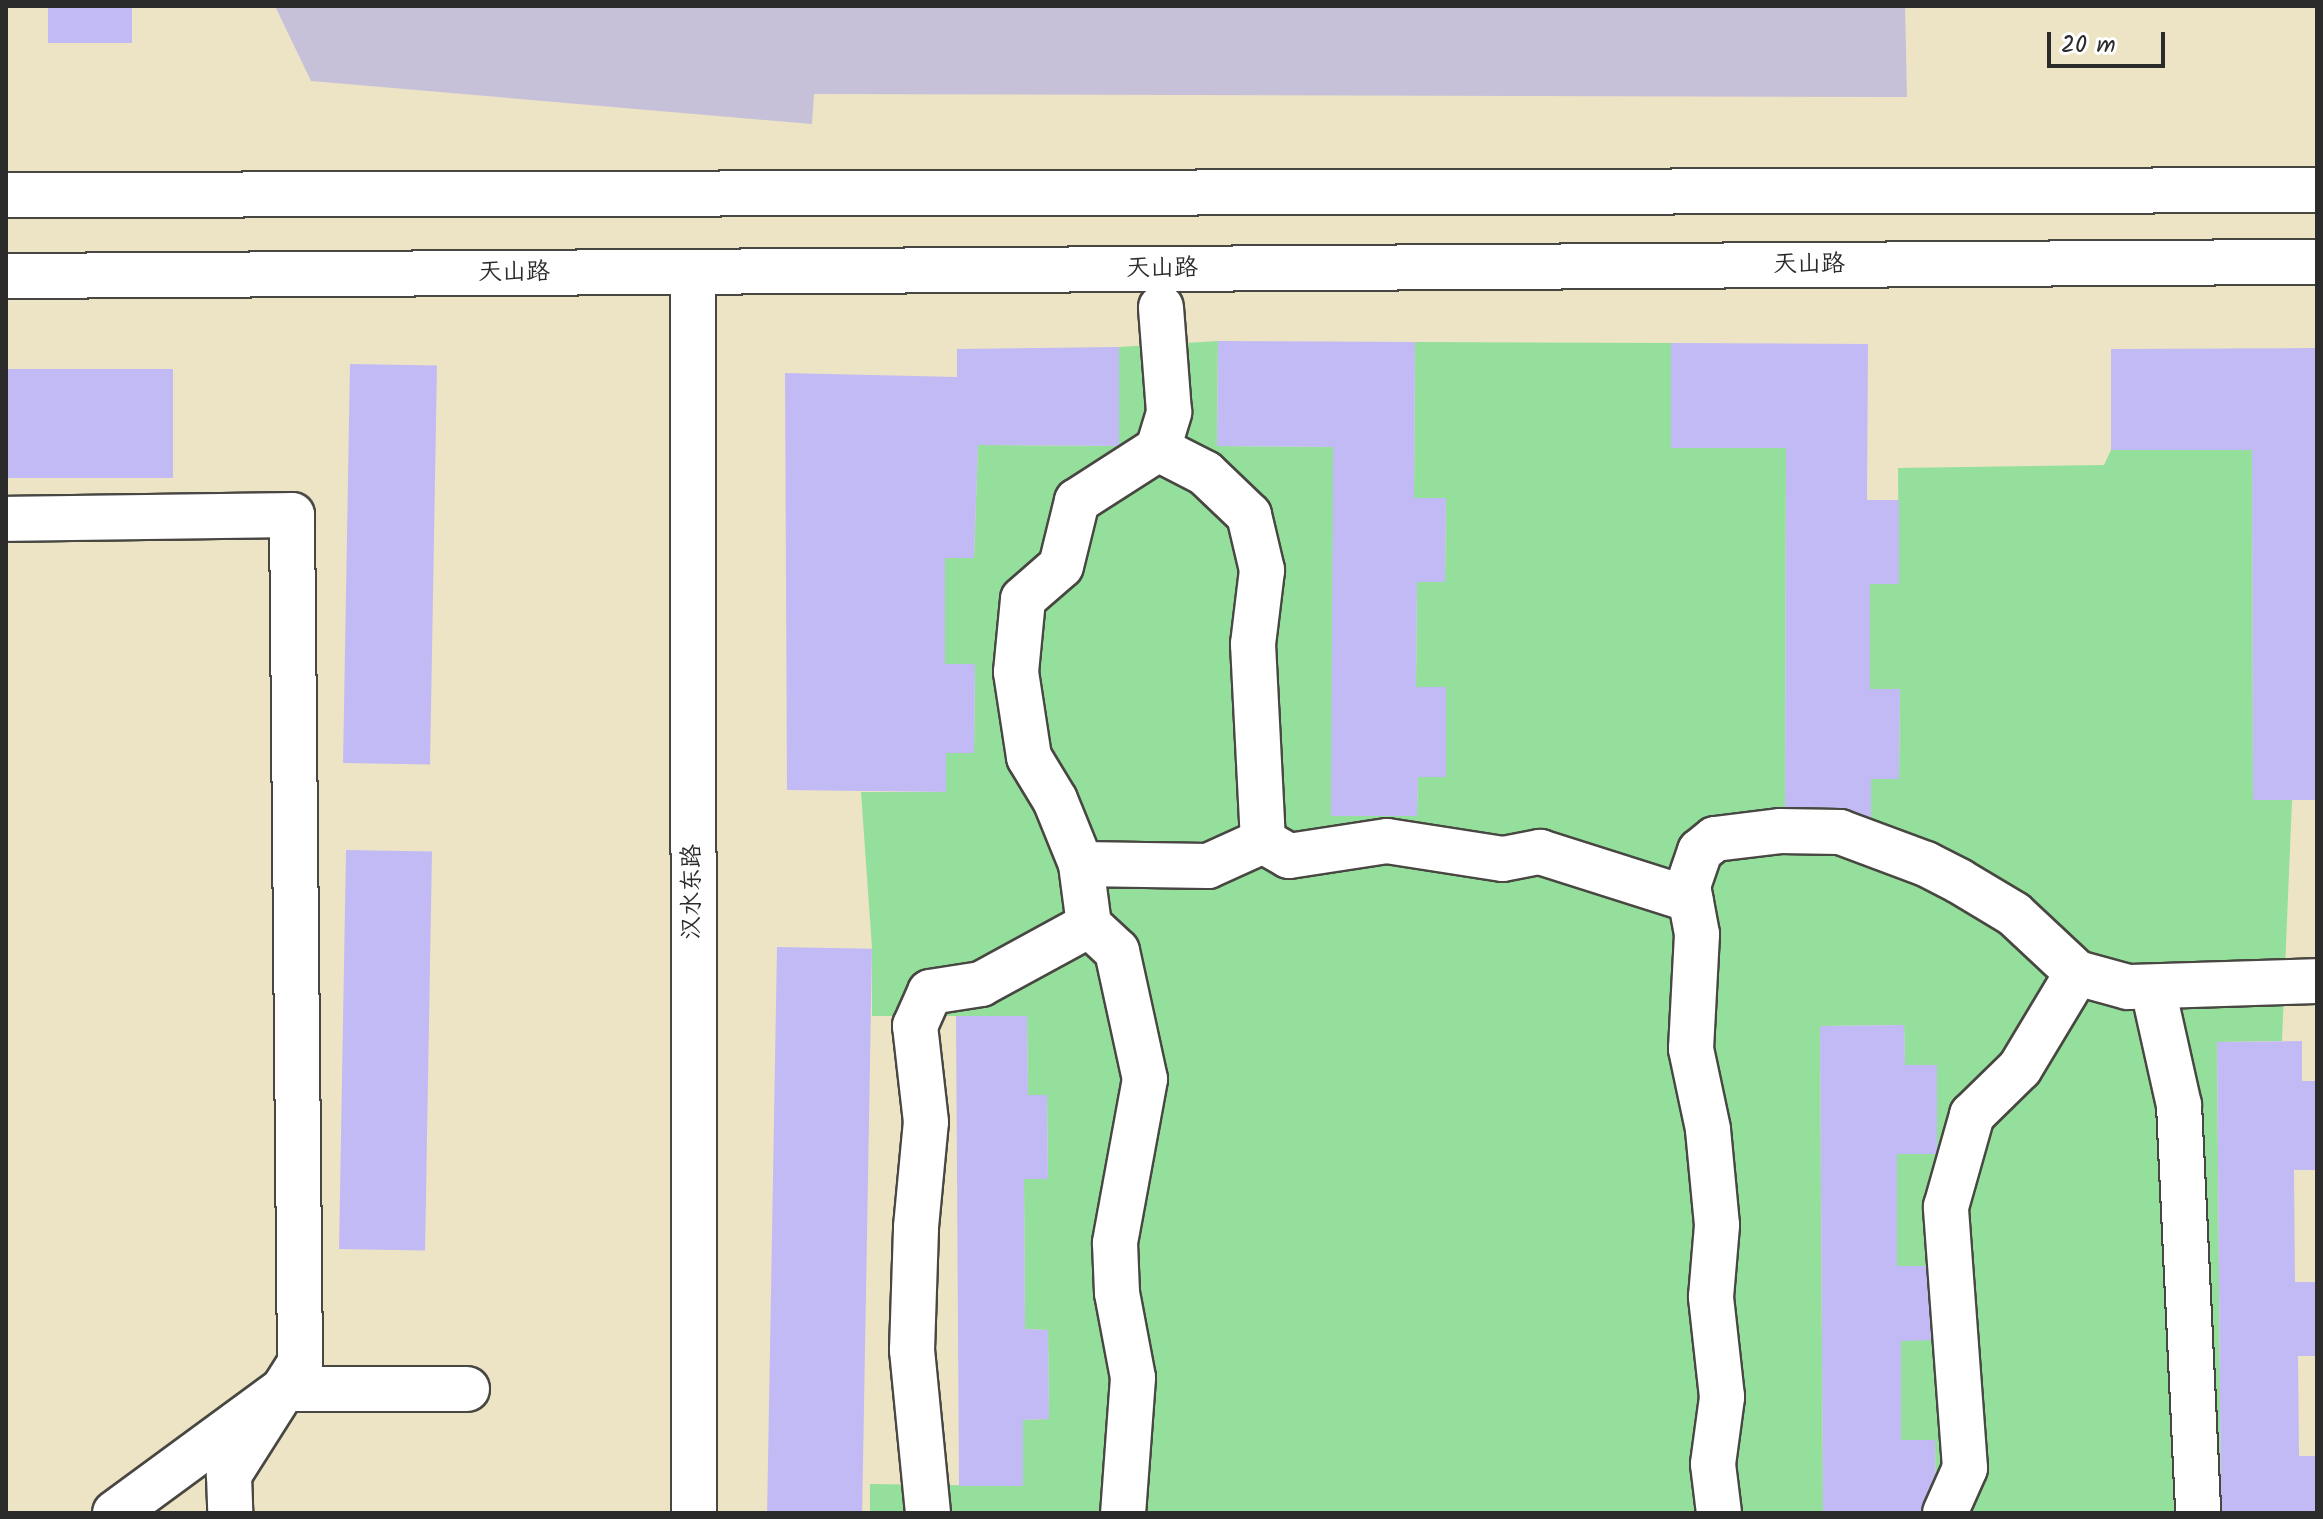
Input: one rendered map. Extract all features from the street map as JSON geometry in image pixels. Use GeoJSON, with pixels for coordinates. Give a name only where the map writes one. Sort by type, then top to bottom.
{"type":"FeatureCollection","features":[{"type":"Feature","properties":{"kind":"street"},"geometry":{"type":"LineString","coordinates":[[6,195],[2317,190]]}},
{"type":"Feature","properties":{"kind":"street","name":"天山路"},"geometry":{"type":"LineString","coordinates":[[6,276],[2317,262]]}},
{"type":"Feature","properties":{"kind":"street","name":"汉水东路"},"geometry":{"type":"LineString","coordinates":[[693,272],[694,1513]]}},
{"type":"Feature","properties":{"kind":"street"},"geometry":{"type":"LineString","coordinates":[[1123,1513],[1133,1378],[1117,1293],[1115,1243],[1145,1079],[1117,951],[1089,925],[1081,864],[1055,800],[1029,757],[1016,672],[1023,599],[1061,566],[1077,501],[1158,449],[1169,412],[1161,307]]}},
{"type":"Feature","properties":{"kind":"street"},"geometry":{"type":"LineString","coordinates":[[1158,449],[1205,473],[1249,515],[1262,570],[1253,644],[1263,841]]}},
{"type":"Feature","properties":{"kind":"street"},"geometry":{"type":"LineString","coordinates":[[6,519],[292,515],[300,1363],[220,1480],[115,1513]]}},
{"type":"Feature","properties":{"kind":"street"},"geometry":{"type":"LineString","coordinates":[[1719,1513],[1713,1464],[1722,1397],[1711,1297],[1717,1225],[1708,1129],[1691,1049],[1697,934],[1688,886],[1700,851],[1715,839],[1780,831],[1840,832],[1926,864],[1959,881],[2014,914],[2077,973],[2128,987],[2317,981]]}},
{"type":"Feature","properties":{"kind":"street"},"geometry":{"type":"LineString","coordinates":[[1081,864],[1208,866],[1263,841]]}},
{"type":"Feature","properties":{"kind":"street"},"geometry":{"type":"LineString","coordinates":[[1263,841],[1289,856],[1387,841],[1503,859],[1540,852],[1691,900]]}},
{"type":"Feature","properties":{"kind":"street"},"geometry":{"type":"LineString","coordinates":[[928,1513],[912,1350],[916,1227],[926,1122],[915,1026],[930,992],[981,984],[1089,925]]}},
{"type":"Feature","properties":{"kind":"street"},"geometry":{"type":"LineString","coordinates":[[1945,1513],[1965,1468],[1946,1207],[1972,1115],[2020,1068],[2077,973]]}},
{"type":"Feature","properties":{"kind":"street"},"geometry":{"type":"LineString","coordinates":[[2155,998],[2179,1105],[2198,1513]]}},
{"type":"Feature","properties":{"kind":"street"},"geometry":{"type":"LineString","coordinates":[[284,1389],[467,1389]]}},
{"type":"Feature","properties":{"kind":"shaded area"},"geometry":{"type":"Polygon","coordinates":[[[275,6],[1905,6],[1907,97],[814,94],[812,124],[311,81],[275,6]]]}},
{"type":"Feature","properties":{"kind":"green space"},"geometry":{"type":"Polygon","coordinates":[[[1218,341],[1217,446],[1333,447],[1417,816],[1418,777],[1446,777],[1416,687],[1417,582],[1445,582],[1446,499],[1414,498],[1415,342],[1671,343],[1671,448],[1786,448],[1785,817],[1871,779],[1899,779],[1900,690],[1870,689],[1870,584],[1899,584],[1898,468],[2104,465],[2111,450],[2252,450],[2253,800],[2292,800],[2282,1041],[2217,1042],[2221,1513],[1936,1513],[1935,1441],[1901,1440],[1901,1341],[1933,1266],[1897,1266],[1897,1154],[1937,1154],[1937,1066],[1905,1065],[1904,1025],[1820,1026],[1823,1513],[870,1513],[870,1484],[1023,1486],[1023,1420],[1049,1419],[1048,1330],[1025,1329],[1024,1179],[1048,1179],[1047,1095],[1028,1095],[1027,1016],[872,1016],[872,948],[861,792],[946,792],[946,753],[974,753],[975,664],[945,664],[945,558],[974,558],[978,445],[1119,446],[1119,347],[1218,341]]]}},
{"type":"Feature","properties":{"kind":"building"},"geometry":{"type":"Polygon","coordinates":[[[48,6],[132,6],[132,43],[48,43],[48,6]]]}},
{"type":"Feature","properties":{"kind":"building"},"geometry":{"type":"Polygon","coordinates":[[[1218,341],[1415,342],[1414,498],[1446,498],[1445,582],[1417,582],[1416,687],[1446,687],[1446,777],[1418,777],[1417,816],[1331,816],[1333,447],[1217,446],[1218,341]]]}},
{"type":"Feature","properties":{"kind":"building"},"geometry":{"type":"Polygon","coordinates":[[[1671,343],[1868,344],[1867,500],[1899,500],[1899,584],[1870,584],[1870,689],[1900,689],[1899,779],[1871,779],[1871,818],[1785,817],[1786,448],[1671,448],[1671,343]]]}},
{"type":"Feature","properties":{"kind":"building"},"geometry":{"type":"Polygon","coordinates":[[[1119,347],[1119,446],[978,445],[974,558],[945,558],[945,664],[975,664],[974,753],[946,753],[946,792],[787,790],[785,373],[957,377],[957,349],[1119,347]]]}},
{"type":"Feature","properties":{"kind":"building"},"geometry":{"type":"Polygon","coordinates":[[[2317,348],[2317,800],[2253,800],[2252,450],[2111,450],[2111,349],[2317,348]]]}},
{"type":"Feature","properties":{"kind":"building"},"geometry":{"type":"Polygon","coordinates":[[[350,364],[437,366],[430,764],[343,763],[350,364]]]}},
{"type":"Feature","properties":{"kind":"building"},"geometry":{"type":"Polygon","coordinates":[[[6,369],[173,369],[173,478],[6,478],[6,369]]]}},
{"type":"Feature","properties":{"kind":"building"},"geometry":{"type":"Polygon","coordinates":[[[346,850],[432,852],[425,1250],[339,1249],[346,850]]]}},
{"type":"Feature","properties":{"kind":"building"},"geometry":{"type":"Polygon","coordinates":[[[777,947],[872,949],[862,1513],[767,1513],[777,947]]]}},
{"type":"Feature","properties":{"kind":"building"},"geometry":{"type":"Polygon","coordinates":[[[956,1016],[1027,1016],[1028,1095],[1047,1095],[1048,1179],[1024,1179],[1025,1329],[1048,1330],[1049,1419],[1023,1420],[1023,1486],[959,1486],[956,1016]]]}},
{"type":"Feature","properties":{"kind":"building"},"geometry":{"type":"Polygon","coordinates":[[[1904,1025],[1905,1065],[1937,1065],[1937,1154],[1897,1154],[1897,1266],[1934,1266],[1934,1340],[1901,1341],[1901,1440],[1935,1440],[1936,1513],[1823,1513],[1820,1026],[1904,1025]]]}},
{"type":"Feature","properties":{"kind":"building"},"geometry":{"type":"Polygon","coordinates":[[[2302,1041],[2302,1081],[2317,1081],[2317,1170],[2294,1170],[2295,1282],[2317,1282],[2317,1356],[2298,1356],[2299,1456],[2317,1456],[2317,1513],[2221,1513],[2217,1042],[2302,1041]]]}}]}
